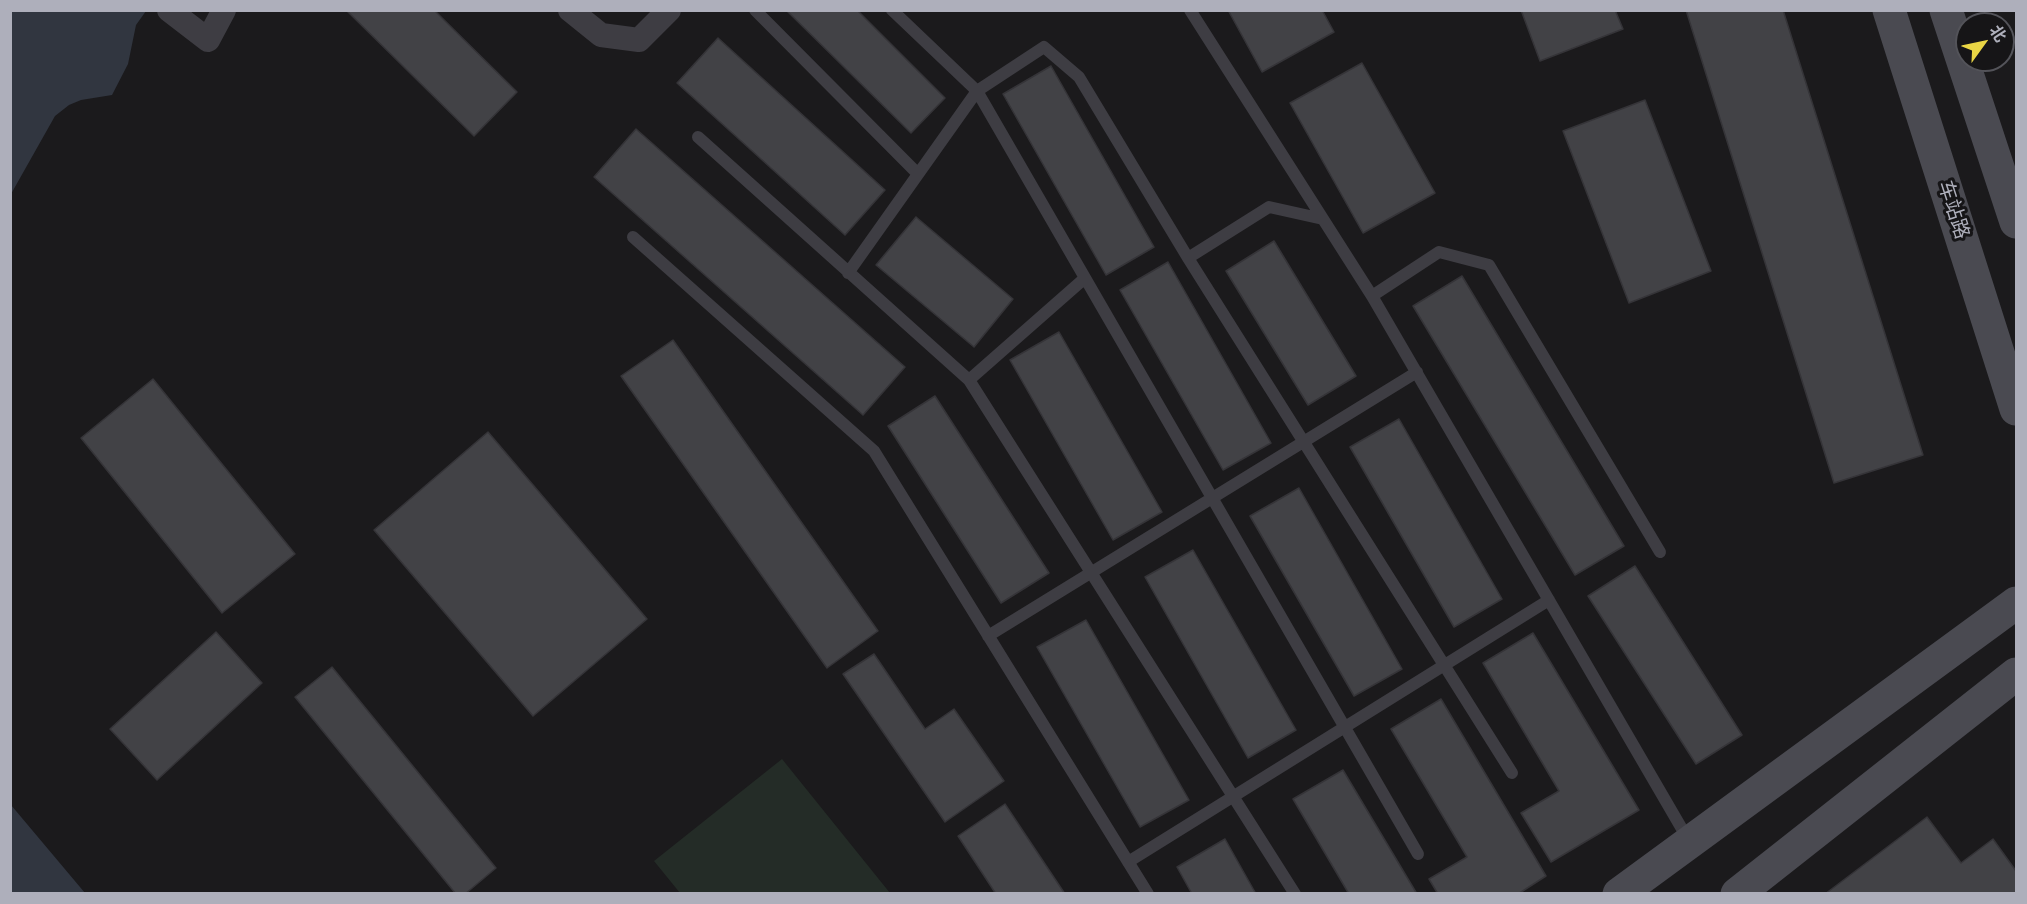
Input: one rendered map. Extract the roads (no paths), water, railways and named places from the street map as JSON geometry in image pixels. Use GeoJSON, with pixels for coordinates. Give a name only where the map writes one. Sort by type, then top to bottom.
{"type":"FeatureCollection","features":[{"type":"Feature","properties":{"kind":"street"},"geometry":{"type":"LineString","coordinates":[[174,14],[208,40],[224,10]]}},
{"type":"Feature","properties":{"kind":"street"},"geometry":{"type":"LineString","coordinates":[[570,10],[601,35],[639,39],[669,10]]}},
{"type":"Feature","properties":{"kind":"street","name":"车站路"},"geometry":{"type":"LineString","coordinates":[[1889,10],[2016,409]]}},
{"type":"Feature","properties":{"kind":"street"},"geometry":{"type":"LineString","coordinates":[[1952,12],[2016,222]]}},
{"type":"Feature","properties":{"kind":"street"},"geometry":{"type":"LineString","coordinates":[[1619,894],[2016,603]]}},
{"type":"Feature","properties":{"kind":"street"},"geometry":{"type":"LineString","coordinates":[[1737,894],[2016,674]]}},
{"type":"Feature","properties":{"kind":"lane"},"geometry":{"type":"LineString","coordinates":[[755,10],[918,174]]}},
{"type":"Feature","properties":{"kind":"lane"},"geometry":{"type":"LineString","coordinates":[[892,10],[977,91],[1418,854]]}},
{"type":"Feature","properties":{"kind":"lane"},"geometry":{"type":"LineString","coordinates":[[1190,10],[1372,296],[1690,842]]}},
{"type":"Feature","properties":{"kind":"lane"},"geometry":{"type":"LineString","coordinates":[[848,273],[977,91],[1044,47],[1079,77],[1188,258],[1512,773]]}},
{"type":"Feature","properties":{"kind":"lane"},"geometry":{"type":"LineString","coordinates":[[699,137],[969,380],[1295,894]]}},
{"type":"Feature","properties":{"kind":"lane"},"geometry":{"type":"LineString","coordinates":[[1188,258],[1269,207],[1323,219]]}},
{"type":"Feature","properties":{"kind":"lane"},"geometry":{"type":"LineString","coordinates":[[633,237],[873,451],[1148,894]]}},
{"type":"Feature","properties":{"kind":"lane"},"geometry":{"type":"LineString","coordinates":[[1372,296],[1439,252],[1489,265],[1660,552]]}},
{"type":"Feature","properties":{"kind":"lane"},"geometry":{"type":"LineString","coordinates":[[969,380],[1085,278]]}},
{"type":"Feature","properties":{"kind":"lane"},"geometry":{"type":"LineString","coordinates":[[988,636],[1417,372]]}},
{"type":"Feature","properties":{"kind":"lane"},"geometry":{"type":"LineString","coordinates":[[1128,862],[1549,600]]}}]}
